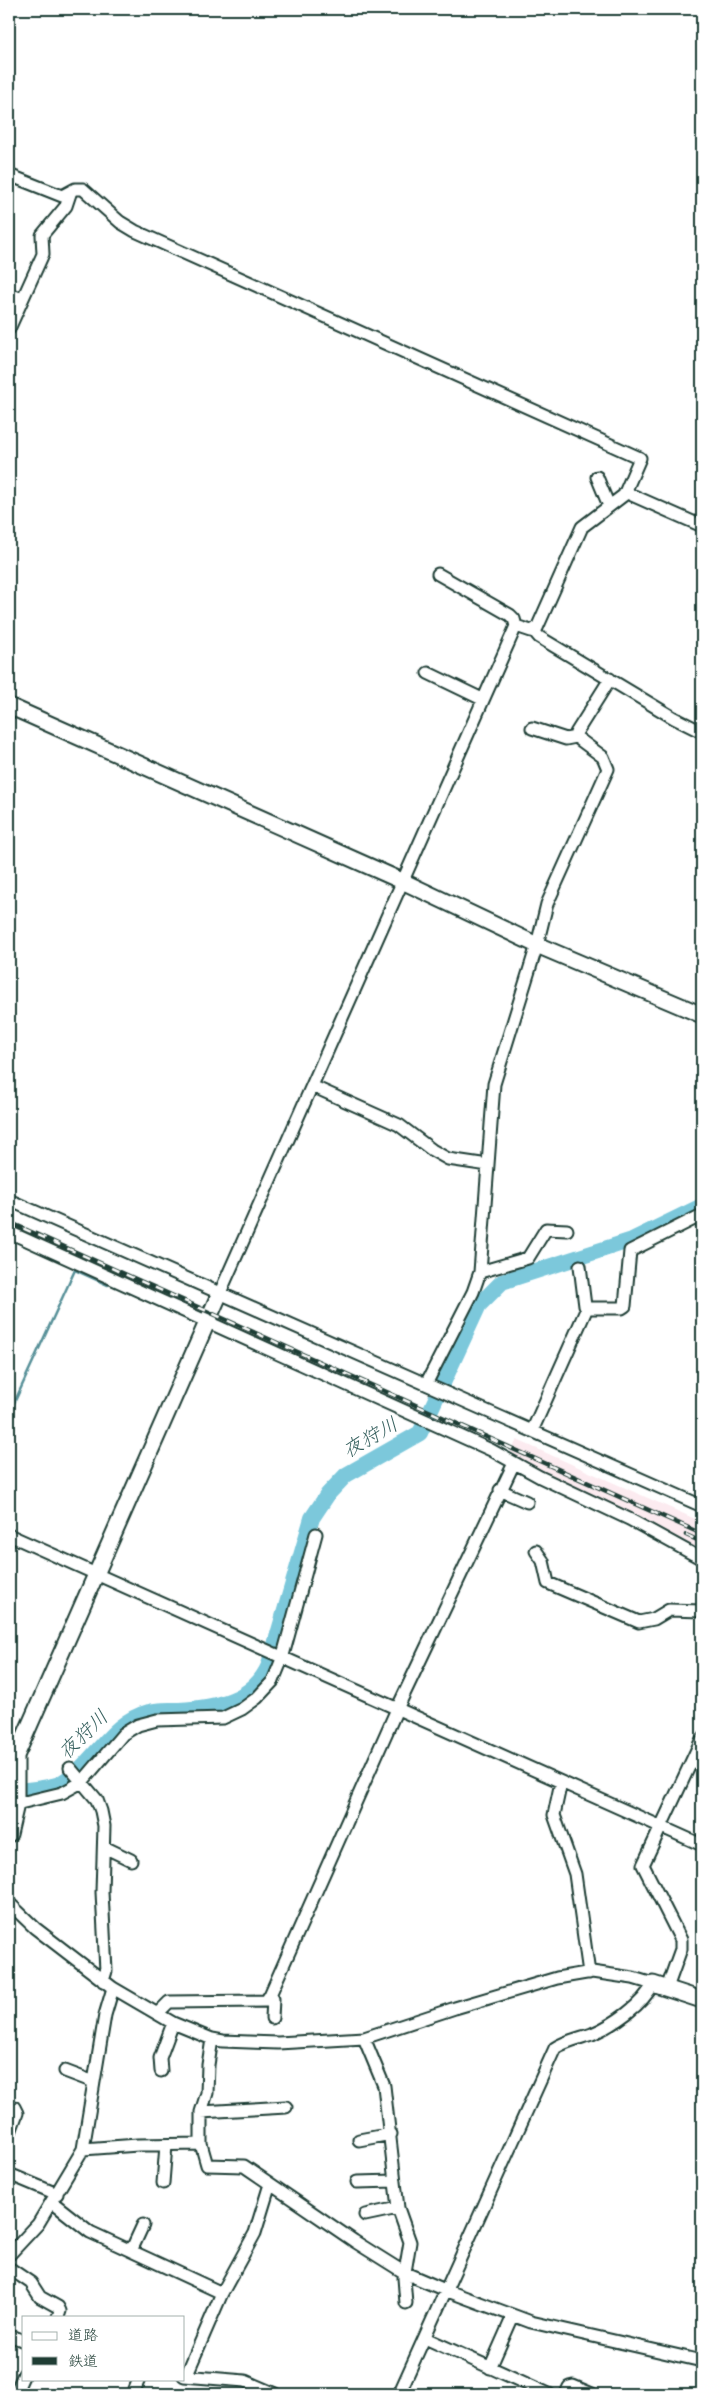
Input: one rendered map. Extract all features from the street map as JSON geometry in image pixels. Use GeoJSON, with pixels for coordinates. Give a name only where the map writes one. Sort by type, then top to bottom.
{"type":"FeatureCollection","features":[{"type":"Feature","properties":{"kind":"street"},"geometry":{"type":"LineString","coordinates":[[9,175],[62,196],[70,194]]}},
{"type":"Feature","properties":{"kind":"street"},"geometry":{"type":"LineString","coordinates":[[9,329],[43,254],[42,235],[66,206],[70,194],[75,189],[84,189],[120,222],[135,231],[640,458],[625,492],[582,527],[534,631]]}},
{"type":"Feature","properties":{"kind":"street"},"geometry":{"type":"LineString","coordinates":[[9,294],[22,299]]}},
{"type":"Feature","properties":{"kind":"street"},"geometry":{"type":"LineString","coordinates":[[597,477],[609,506]]}},
{"type":"Feature","properties":{"kind":"street"},"geometry":{"type":"LineString","coordinates":[[625,492],[702,526]]}},
{"type":"Feature","properties":{"kind":"street"},"geometry":{"type":"LineString","coordinates":[[9,1834],[14,1807],[16,1756],[482,699],[516,626],[514,619],[510,615],[438,574]]}},
{"type":"Feature","properties":{"kind":"street"},"geometry":{"type":"LineString","coordinates":[[516,626],[534,631],[539,638],[674,718],[702,732]]}},
{"type":"Feature","properties":{"kind":"street"},"geometry":{"type":"LineString","coordinates":[[428,673],[482,699]]}},
{"type":"Feature","properties":{"kind":"street"},"geometry":{"type":"LineString","coordinates":[[576,737],[577,729],[610,679]]}},
{"type":"Feature","properties":{"kind":"street"},"geometry":{"type":"LineString","coordinates":[[9,706],[402,881],[537,945],[702,1015]]}},
{"type":"Feature","properties":{"kind":"street"},"geometry":{"type":"LineString","coordinates":[[427,1384],[486,1270],[488,1166],[494,1084],[537,945],[547,904],[608,769],[604,757],[576,737],[566,739],[532,728]]}},
{"type":"Feature","properties":{"kind":"street"},"geometry":{"type":"LineString","coordinates":[[312,1086],[399,1125],[432,1150],[448,1159],[488,1166]]}},
{"type":"Feature","properties":{"kind":"street"},"geometry":{"type":"LineString","coordinates":[[9,1200],[219,1295],[427,1384],[702,1506]]}},
{"type":"Feature","properties":{"kind":"street"},"geometry":{"type":"LineString","coordinates":[[587,1308],[622,1308],[624,1306],[630,1251],[702,1215]]}},
{"type":"Feature","properties":{"kind":"street"},"geometry":{"type":"LineString","coordinates":[[486,1270],[528,1258],[546,1229],[567,1230]]}},
{"type":"Feature","properties":{"kind":"street"},"geometry":{"type":"LineString","coordinates":[[9,1232],[491,1450],[629,1519],[702,1559]]}},
{"type":"Feature","properties":{"kind":"street"},"geometry":{"type":"LineString","coordinates":[[532,1431],[587,1308],[585,1306],[580,1266]]}},
{"type":"Feature","properties":{"kind":"street"},"geometry":{"type":"LineString","coordinates":[[158,2013],[169,2002],[266,2001],[270,1995],[397,1709],[450,1594],[469,1561],[514,1463]]}},
{"type":"Feature","properties":{"kind":"street"},"geometry":{"type":"LineString","coordinates":[[500,1490],[527,1502]]}},
{"type":"Feature","properties":{"kind":"street"},"geometry":{"type":"LineString","coordinates":[[14,1807],[62,1793],[81,1781],[124,1734],[138,1725],[157,1720],[223,1718],[242,1710],[273,1681],[281,1659],[316,1534]]}},
{"type":"Feature","properties":{"kind":"street"},"geometry":{"type":"LineString","coordinates":[[9,1535],[281,1659],[702,1845]]}},
{"type":"Feature","properties":{"kind":"street"},"geometry":{"type":"LineString","coordinates":[[536,1551],[544,1561],[548,1583],[639,1622],[654,1619],[669,1610],[702,1611]]}},
{"type":"Feature","properties":{"kind":"street"},"geometry":{"type":"LineString","coordinates":[[404,2393],[424,2338],[445,2290],[555,2048],[595,2032],[660,1986],[681,1949],[681,1940],[643,1865],[644,1859],[662,1826],[702,1739]]}},
{"type":"Feature","properties":{"kind":"street"},"geometry":{"type":"LineString","coordinates":[[71,1769],[97,1800],[101,1811],[104,1847],[102,1892],[106,1971],[104,1981]]}},
{"type":"Feature","properties":{"kind":"street"},"geometry":{"type":"LineString","coordinates":[[561,1782],[554,1815],[575,1874],[589,1973]]}},
{"type":"Feature","properties":{"kind":"street"},"geometry":{"type":"LineString","coordinates":[[104,1847],[131,1860]]}},
{"type":"Feature","properties":{"kind":"street"},"geometry":{"type":"LineString","coordinates":[[9,1903],[34,1928],[113,1988],[173,2023],[212,2039],[242,2043],[364,2038],[455,2008],[557,1978],[589,1973],[609,1973],[660,1986],[702,2000]]}},
{"type":"Feature","properties":{"kind":"street"},"geometry":{"type":"LineString","coordinates":[[9,2255],[38,2224],[83,2149],[105,2015],[113,1988]]}},
{"type":"Feature","properties":{"kind":"street"},"geometry":{"type":"LineString","coordinates":[[270,1995],[273,1999],[272,2018]]}},
{"type":"Feature","properties":{"kind":"street"},"geometry":{"type":"LineString","coordinates":[[161,2070],[160,2058],[173,2023]]}},
{"type":"Feature","properties":{"kind":"street"},"geometry":{"type":"LineString","coordinates":[[364,2038],[384,2086],[398,2208],[410,2242],[405,2273],[406,2302]]}},
{"type":"Feature","properties":{"kind":"street"},"geometry":{"type":"LineString","coordinates":[[212,2039],[208,2065],[207,2093],[201,2112],[201,2144],[207,2165],[244,2166],[405,2273],[445,2290],[531,2322],[702,2361]]}},
{"type":"Feature","properties":{"kind":"street"},"geometry":{"type":"LineString","coordinates":[[65,2071],[94,2082]]}},
{"type":"Feature","properties":{"kind":"street"},"geometry":{"type":"LineString","coordinates":[[9,2105],[14,2107],[17,2113],[9,2135]]}},
{"type":"Feature","properties":{"kind":"street"},"geometry":{"type":"LineString","coordinates":[[201,2112],[286,2108]]}},
{"type":"Feature","properties":{"kind":"street"},"geometry":{"type":"LineString","coordinates":[[359,2140],[391,2134]]}},
{"type":"Feature","properties":{"kind":"street"},"geometry":{"type":"LineString","coordinates":[[83,2149],[201,2144]]}},
{"type":"Feature","properties":{"kind":"street"},"geometry":{"type":"LineString","coordinates":[[163,2183],[166,2145]]}},
{"type":"Feature","properties":{"kind":"street"},"geometry":{"type":"LineString","coordinates":[[9,2174],[54,2198],[90,2232],[222,2293]]}},
{"type":"Feature","properties":{"kind":"street"},"geometry":{"type":"LineString","coordinates":[[357,2182],[395,2181]]}},
{"type":"Feature","properties":{"kind":"street"},"geometry":{"type":"LineString","coordinates":[[270,2184],[255,2233],[222,2293],[185,2376],[245,2381],[276,2394]]}},
{"type":"Feature","properties":{"kind":"street"},"geometry":{"type":"LineString","coordinates":[[365,2215],[398,2208]]}},
{"type":"Feature","properties":{"kind":"street"},"geometry":{"type":"LineString","coordinates":[[131,2251],[143,2225]]}},
{"type":"Feature","properties":{"kind":"street"},"geometry":{"type":"LineString","coordinates":[[9,2268],[31,2283],[40,2297],[58,2307],[60,2311],[58,2316]]}},
{"type":"Feature","properties":{"kind":"street"},"geometry":{"type":"LineString","coordinates":[[490,2368],[513,2316]]}},
{"type":"Feature","properties":{"kind":"street"},"geometry":{"type":"LineString","coordinates":[[9,2335],[22,2340]]}},
{"type":"Feature","properties":{"kind":"street"},"geometry":{"type":"LineString","coordinates":[[424,2338],[549,2394]]}},
{"type":"Feature","properties":{"kind":"street"},"geometry":{"type":"LineString","coordinates":[[15,2394],[22,2378]]}},
{"type":"Feature","properties":{"kind":"street"},"geometry":{"type":"LineString","coordinates":[[133,2394],[139,2380]]}},
{"type":"Feature","properties":{"kind":"street"},"geometry":{"type":"LineString","coordinates":[[566,2394],[569,2387],[573,2386],[592,2394]]}},
{"type":"Feature","properties":{"kind":"shaded area"},"geometry":{"type":"Polygon","coordinates":[[[517,1440],[702,1522],[702,1550],[509,1455],[517,1440]]]}},
{"type":"Feature","properties":{"kind":"waterway","name":"夜狩川"},"geometry":{"type":"LineString","coordinates":[[9,1792],[43,1788],[61,1783],[73,1775],[113,1734],[135,1717],[156,1710],[192,1709],[219,1704],[243,1695],[254,1687],[269,1665],[312,1518],[328,1494],[346,1475],[420,1433],[479,1305],[502,1282],[632,1240],[702,1206]]}},
{"type":"Feature","properties":{"kind":"waterway"},"geometry":{"type":"LineString","coordinates":[[9,1414],[75,1270],[108,1285]]}},
{"type":"Feature","properties":{"kind":"railway"},"geometry":{"type":"LineString","coordinates":[[9,1222],[702,1534]]}},
{"type":"Feature","properties":{"kind":"railway"},"geometry":{"type":"LineString","coordinates":[[686,1535],[702,1542]]}}]}
